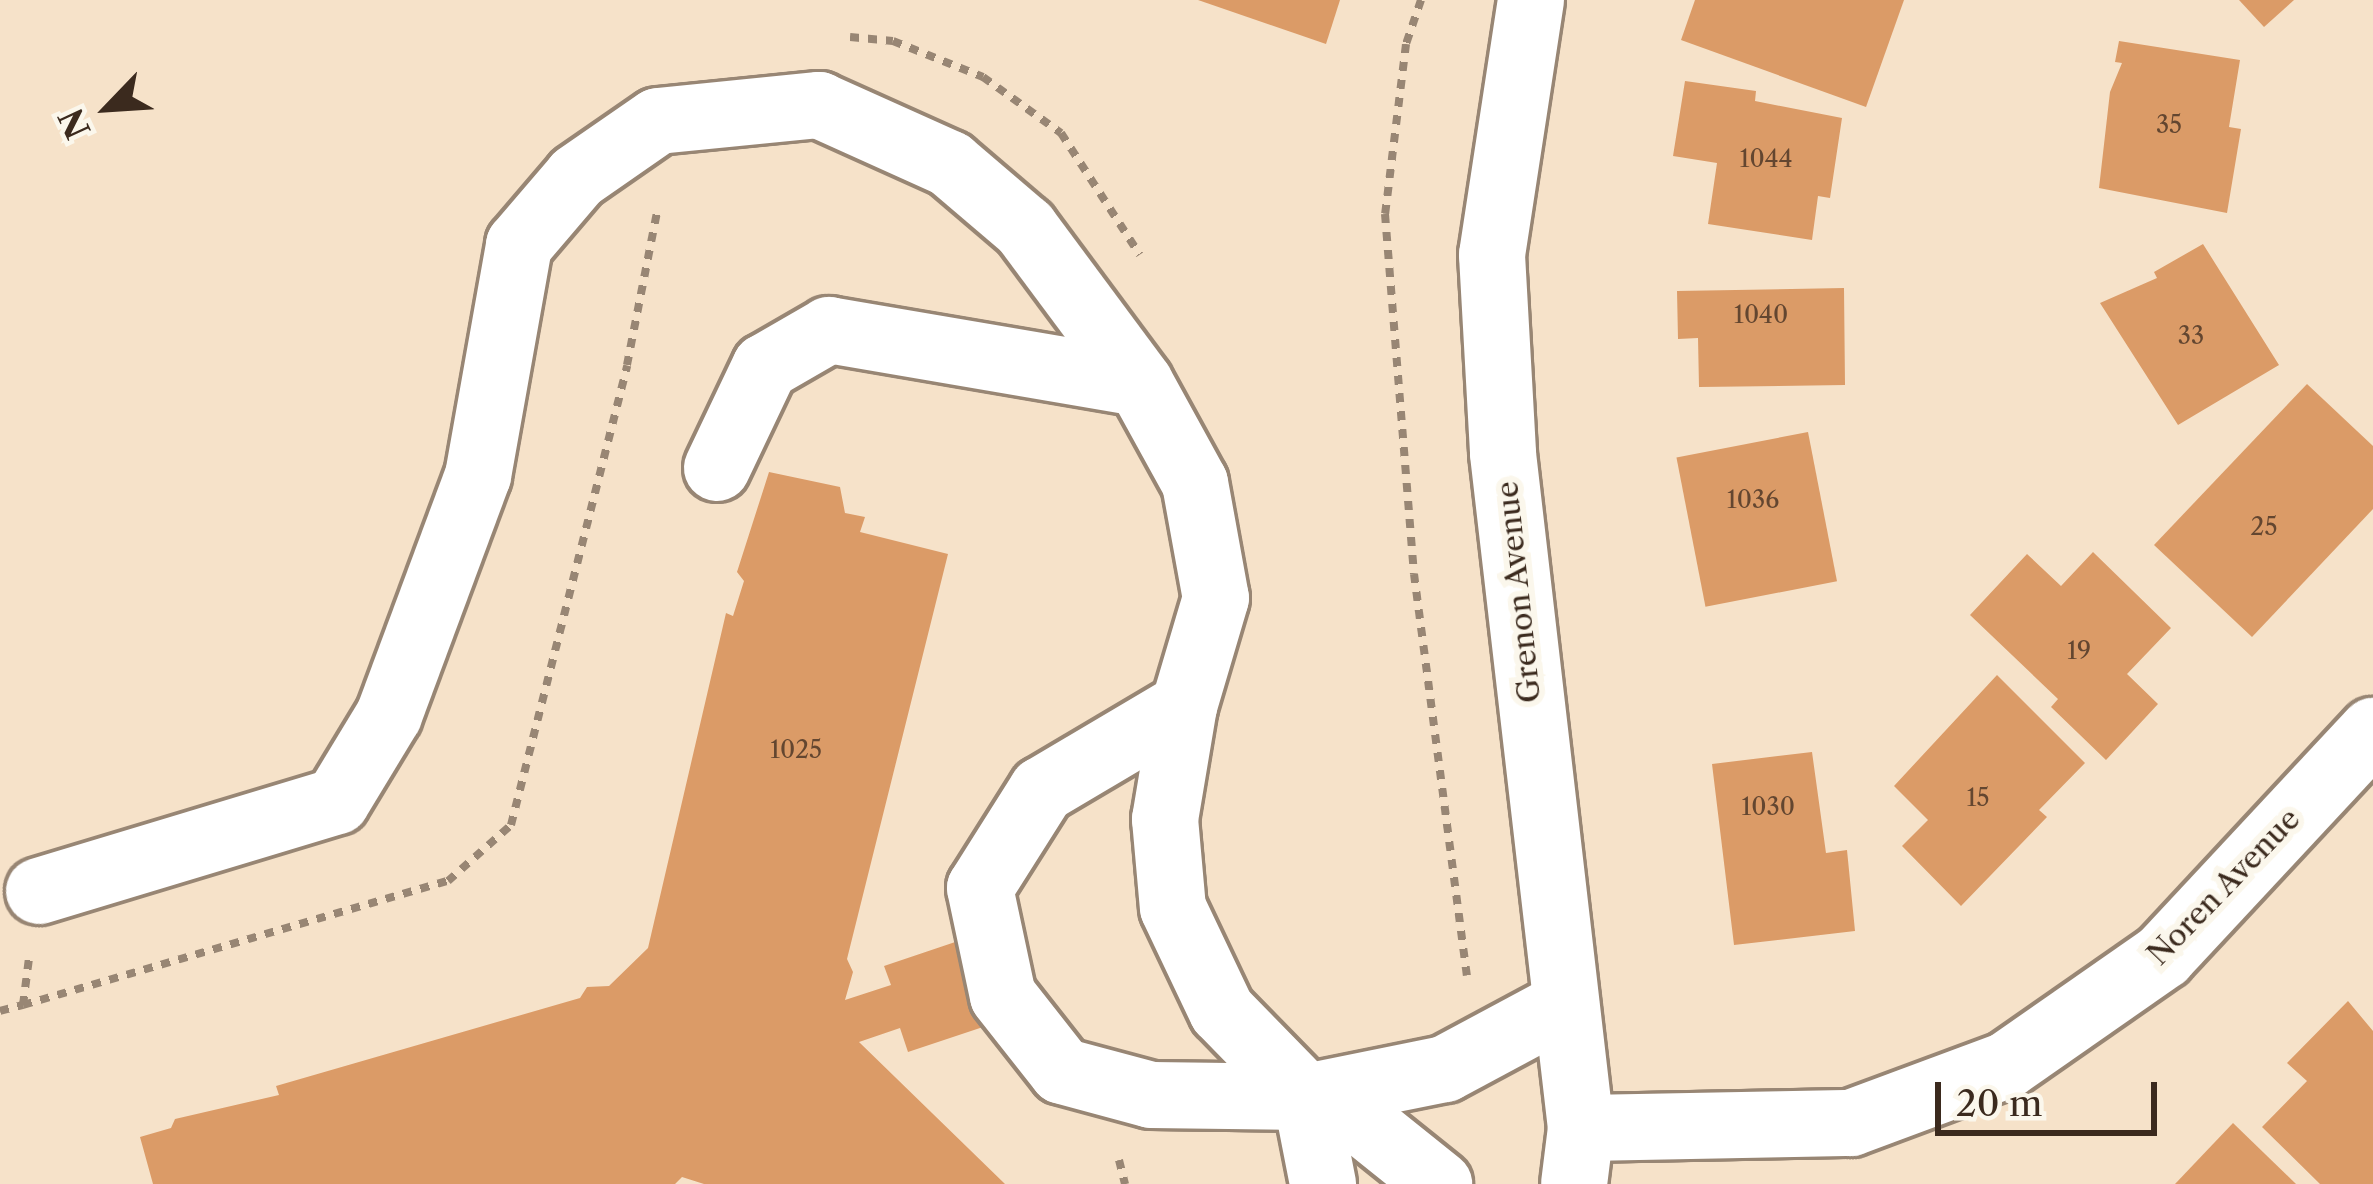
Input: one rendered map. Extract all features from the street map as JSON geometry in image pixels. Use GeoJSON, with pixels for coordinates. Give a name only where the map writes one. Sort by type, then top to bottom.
{"type":"FeatureCollection","features":[{"type":"Feature","properties":{"kind":"street","name":"Grenon Avenue"},"geometry":{"type":"LineString","coordinates":[[1531,0],[1492,255],[1503,454],[1566,1004],[1577,1156]]}},
{"type":"Feature","properties":{"kind":"street"},"geometry":{"type":"LineString","coordinates":[[39,891],[337,801],[389,715],[478,476],[520,244],[577,177],[658,121],[819,105],[950,164],[1025,228],[1139,382],[1195,483],[1216,598],[1184,706],[1165,819],[1173,908],[1222,1011],[1306,1097],[1348,1111],[1439,1184]]}},
{"type":"Feature","properties":{"kind":"street"},"geometry":{"type":"LineString","coordinates":[[717,468],[765,367],[829,330],[1139,382]]}},
{"type":"Feature","properties":{"kind":"street"},"geometry":{"type":"LineString","coordinates":[[1184,706],[1042,790],[980,888],[1003,996],[1062,1071],[1150,1095],[1306,1097],[1444,1069],[1566,1004]]}},
{"type":"Feature","properties":{"kind":"street","name":"Noren Avenue"},"geometry":{"type":"LineString","coordinates":[[1577,1156],[1851,1123],[2006,1065],[2163,956],[2373,731]]}},
{"type":"Feature","properties":{"kind":"street"},"geometry":{"type":"LineString","coordinates":[[1306,1097],[1323,1184]]}},
{"type":"Feature","properties":{"kind":"path"},"geometry":{"type":"LineString","coordinates":[[1421,0],[1406,44],[1385,214],[1414,574],[1468,990]]}},
{"type":"Feature","properties":{"kind":"building"},"geometry":{"type":"Polygon","coordinates":[[[1198,0],[1340,0],[1326,44],[1198,0]]]}},
{"type":"Feature","properties":{"kind":"building"},"geometry":{"type":"Polygon","coordinates":[[[1695,0],[1904,0],[1866,107],[1681,40],[1695,0]]]}},
{"type":"Feature","properties":{"kind":"building"},"geometry":{"type":"Polygon","coordinates":[[[2239,0],[2294,0],[2264,27],[2239,0]]]}},
{"type":"Feature","properties":{"kind":"building"},"geometry":{"type":"Polygon","coordinates":[[[2119,41],[2240,60],[2229,127],[2241,129],[2227,213],[2099,188],[2110,92],[2122,63],[2115,62],[2119,41]]]}},
{"type":"Feature","properties":{"kind":"building"},"geometry":{"type":"Polygon","coordinates":[[[1685,81],[1756,91],[1755,101],[1842,118],[1830,198],[1818,196],[1812,240],[1708,224],[1717,163],[1673,156],[1685,81]]]}},
{"type":"Feature","properties":{"kind":"building"},"geometry":{"type":"Polygon","coordinates":[[[2203,244],[2279,365],[2178,425],[2100,303],[2157,278],[2154,272],[2203,244]]]}},
{"type":"Feature","properties":{"kind":"building"},"geometry":{"type":"Polygon","coordinates":[[[1844,288],[1845,385],[1699,387],[1698,338],[1678,339],[1677,291],[1844,288]]]}},
{"type":"Feature","properties":{"kind":"building"},"geometry":{"type":"Polygon","coordinates":[[[2307,384],[2373,446],[2373,509],[2252,637],[2154,545],[2307,384]]]}},
{"type":"Feature","properties":{"kind":"building"},"geometry":{"type":"Polygon","coordinates":[[[1808,432],[1837,581],[1705,607],[1676,458],[1808,432]]]}},
{"type":"Feature","properties":{"kind":"building"},"geometry":{"type":"Polygon","coordinates":[[[769,472],[840,487],[845,513],[865,517],[860,532],[948,554],[847,959],[853,972],[845,1000],[891,985],[884,966],[973,936],[1001,1021],[908,1052],[900,1028],[859,1042],[1005,1184],[704,1184],[682,1177],[675,1184],[153,1184],[140,1137],[171,1128],[175,1119],[279,1095],[276,1086],[580,998],[587,987],[609,986],[648,948],[726,613],[733,616],[744,581],[737,572],[769,472]]]}},
{"type":"Feature","properties":{"kind":"building"},"geometry":{"type":"Polygon","coordinates":[[[2093,552],[2171,628],[2127,674],[2158,704],[2106,760],[2051,707],[2058,699],[1970,615],[2027,554],[2061,586],[2093,552]]]}},
{"type":"Feature","properties":{"kind":"building"},"geometry":{"type":"Polygon","coordinates":[[[1997,675],[2085,763],[2039,810],[2047,817],[1961,906],[1902,846],[1928,820],[1894,786],[1997,675]]]}},
{"type":"Feature","properties":{"kind":"building"},"geometry":{"type":"Polygon","coordinates":[[[1812,752],[1826,853],[1847,850],[1855,931],[1734,945],[1712,764],[1812,752]]]}},
{"type":"Feature","properties":{"kind":"building"},"geometry":{"type":"Polygon","coordinates":[[[2348,1001],[2373,1031],[2373,1184],[2320,1184],[2262,1127],[2307,1081],[2287,1063],[2348,1001]]]}},
{"type":"Feature","properties":{"kind":"building"},"geometry":{"type":"Polygon","coordinates":[[[2233,1123],[2296,1184],[2175,1184],[2233,1123]]]}}]}
